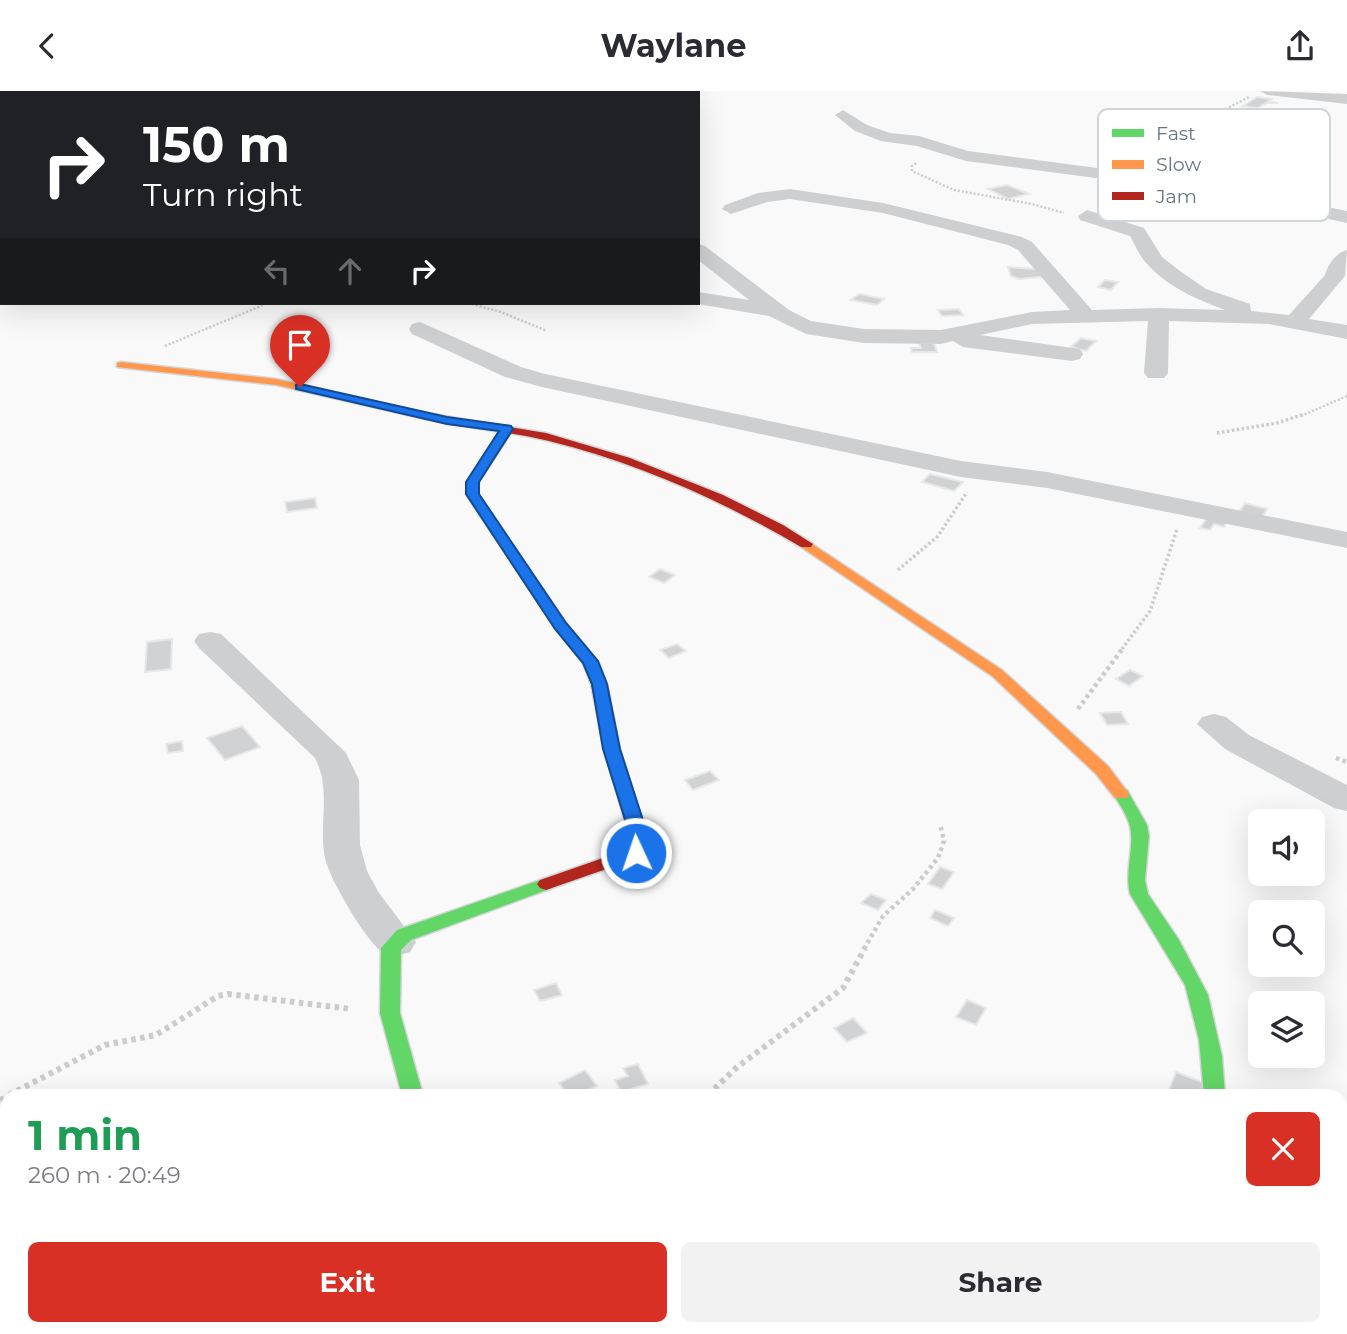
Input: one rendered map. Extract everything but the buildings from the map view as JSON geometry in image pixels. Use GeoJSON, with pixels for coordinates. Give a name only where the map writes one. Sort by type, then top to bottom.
{"type":"FeatureCollection","features":[{"type":"Feature","properties":{"kind":"street"},"geometry":{"type":"LineString","coordinates":[[1267,91],[1347,99]]}},
{"type":"Feature","properties":{"kind":"street"},"geometry":{"type":"LineString","coordinates":[[843,115],[861,128],[887,138],[919,141],[966,156],[1098,173]]}},
{"type":"Feature","properties":{"kind":"street"},"geometry":{"type":"LineString","coordinates":[[732,209],[764,197],[790,194],[883,208],[1015,241],[1026,246],[1084,315]]}},
{"type":"Feature","properties":{"kind":"street"},"geometry":{"type":"LineString","coordinates":[[1087,216],[1098,220]]}},
{"type":"Feature","properties":{"kind":"street"},"geometry":{"type":"LineString","coordinates":[[1103,221],[1137,232],[1155,261],[1199,293],[1269,318]]}},
{"type":"Feature","properties":{"kind":"street"},"geometry":{"type":"LineString","coordinates":[[700,252],[774,311],[806,327],[899,338],[941,337],[1072,354]]}},
{"type":"Feature","properties":{"kind":"street"},"geometry":{"type":"LineString","coordinates":[[1294,322],[1335,276],[1337,268],[1347,256]]}},
{"type":"Feature","properties":{"kind":"street"},"geometry":{"type":"LineString","coordinates":[[700,298],[774,311]]}},
{"type":"Feature","properties":{"kind":"street"},"geometry":{"type":"LineString","coordinates":[[1156,373],[1159,314]]}},
{"type":"Feature","properties":{"kind":"street"},"geometry":{"type":"LineString","coordinates":[[941,337],[1032,318],[1159,314],[1269,318],[1347,332]]}},
{"type":"Feature","properties":{"kind":"street"},"geometry":{"type":"LineString","coordinates":[[420,329],[513,372],[542,380],[977,472],[1047,480],[1347,540]]}},
{"type":"Feature","properties":{"kind":"street"},"geometry":{"type":"LineString","coordinates":[[121,365],[275,382],[447,421],[562,440],[666,476],[784,531],[840,565],[998,673],[1102,769],[1139,821],[1142,839],[1136,881],[1140,897],[1168,937],[1196,988],[1216,1079],[1215,1089]]}},
{"type":"Feature","properties":{"kind":"street"},"geometry":{"type":"LineString","coordinates":[[410,1089],[390,1013],[391,948],[396,942],[404,935],[632,854],[641,846],[611,749],[599,684],[590,661],[553,616],[472,494],[473,482],[507,429]]}},
{"type":"Feature","properties":{"kind":"street"},"geometry":{"type":"LineString","coordinates":[[210,641],[329,753],[337,765],[343,779],[346,865],[360,895],[396,942]]}},
{"type":"Feature","properties":{"kind":"street"},"geometry":{"type":"LineString","coordinates":[[1214,724],[1237,742],[1347,800]]}},
{"type":"Feature","properties":{"kind":"path"},"geometry":{"type":"LineString","coordinates":[[1226,109],[1250,96]]}},
{"type":"Feature","properties":{"kind":"path"},"geometry":{"type":"LineString","coordinates":[[919,141],[914,151],[922,158],[911,169],[931,182],[966,193],[1030,203],[1059,212],[1087,216]]}},
{"type":"Feature","properties":{"kind":"path"},"geometry":{"type":"LineString","coordinates":[[121,365],[263,305]]}},
{"type":"Feature","properties":{"kind":"path"},"geometry":{"type":"LineString","coordinates":[[475,305],[501,312],[547,331]]}},
{"type":"Feature","properties":{"kind":"path"},"geometry":{"type":"LineString","coordinates":[[1217,433],[1268,427],[1298,417],[1327,401],[1347,396]]}},
{"type":"Feature","properties":{"kind":"path"},"geometry":{"type":"LineString","coordinates":[[870,587],[909,563],[947,529],[977,472]]}},
{"type":"Feature","properties":{"kind":"path"},"geometry":{"type":"LineString","coordinates":[[1061,731],[1135,635],[1150,611],[1183,508]]}},
{"type":"Feature","properties":{"kind":"path"},"geometry":{"type":"LineString","coordinates":[[1336,758],[1347,762]]}},
{"type":"Feature","properties":{"kind":"path"},"geometry":{"type":"LineString","coordinates":[[714,1089],[736,1068],[843,988],[883,916],[913,889],[938,858],[944,842],[940,824]]}},
{"type":"Feature","properties":{"kind":"path"},"geometry":{"type":"LineString","coordinates":[[21,1089],[93,1050],[164,1032],[216,996],[228,994],[390,1013]]}},
{"type":"Feature","properties":{"kind":"traffic: fast"},"geometry":{"type":"LineString","coordinates":[[1121,794],[1132,811],[1140,836],[1136,868],[1139,894],[1195,985],[1206,1023],[1215,1089]]}},
{"type":"Feature","properties":{"kind":"traffic: fast"},"geometry":{"type":"LineString","coordinates":[[410,1089],[390,1013],[391,948],[404,935],[546,884]]}},
{"type":"Feature","properties":{"kind":"traffic: slow"},"geometry":{"type":"LineString","coordinates":[[121,365],[276,382],[426,416]]}},
{"type":"Feature","properties":{"kind":"traffic: slow"},"geometry":{"type":"LineString","coordinates":[[507,429],[473,482],[472,494],[561,626]]}},
{"type":"Feature","properties":{"kind":"traffic: slow"},"geometry":{"type":"LineString","coordinates":[[806,544],[997,673],[1102,770],[1121,794]]}},
{"type":"Feature","properties":{"kind":"traffic: jam"},"geometry":{"type":"LineString","coordinates":[[426,416],[512,430],[594,450],[719,498],[806,544]]}},
{"type":"Feature","properties":{"kind":"traffic: jam"},"geometry":{"type":"LineString","coordinates":[[546,884],[632,854],[641,846],[612,749],[599,684],[590,662],[561,626]]}},
{"type":"Feature","properties":{"kind":"route"},"geometry":{"type":"LineString","coordinates":[[300,387],[447,421],[507,429],[473,482],[472,494],[561,626],[590,661],[599,684],[611,749],[641,842],[636,853]]}}]}
